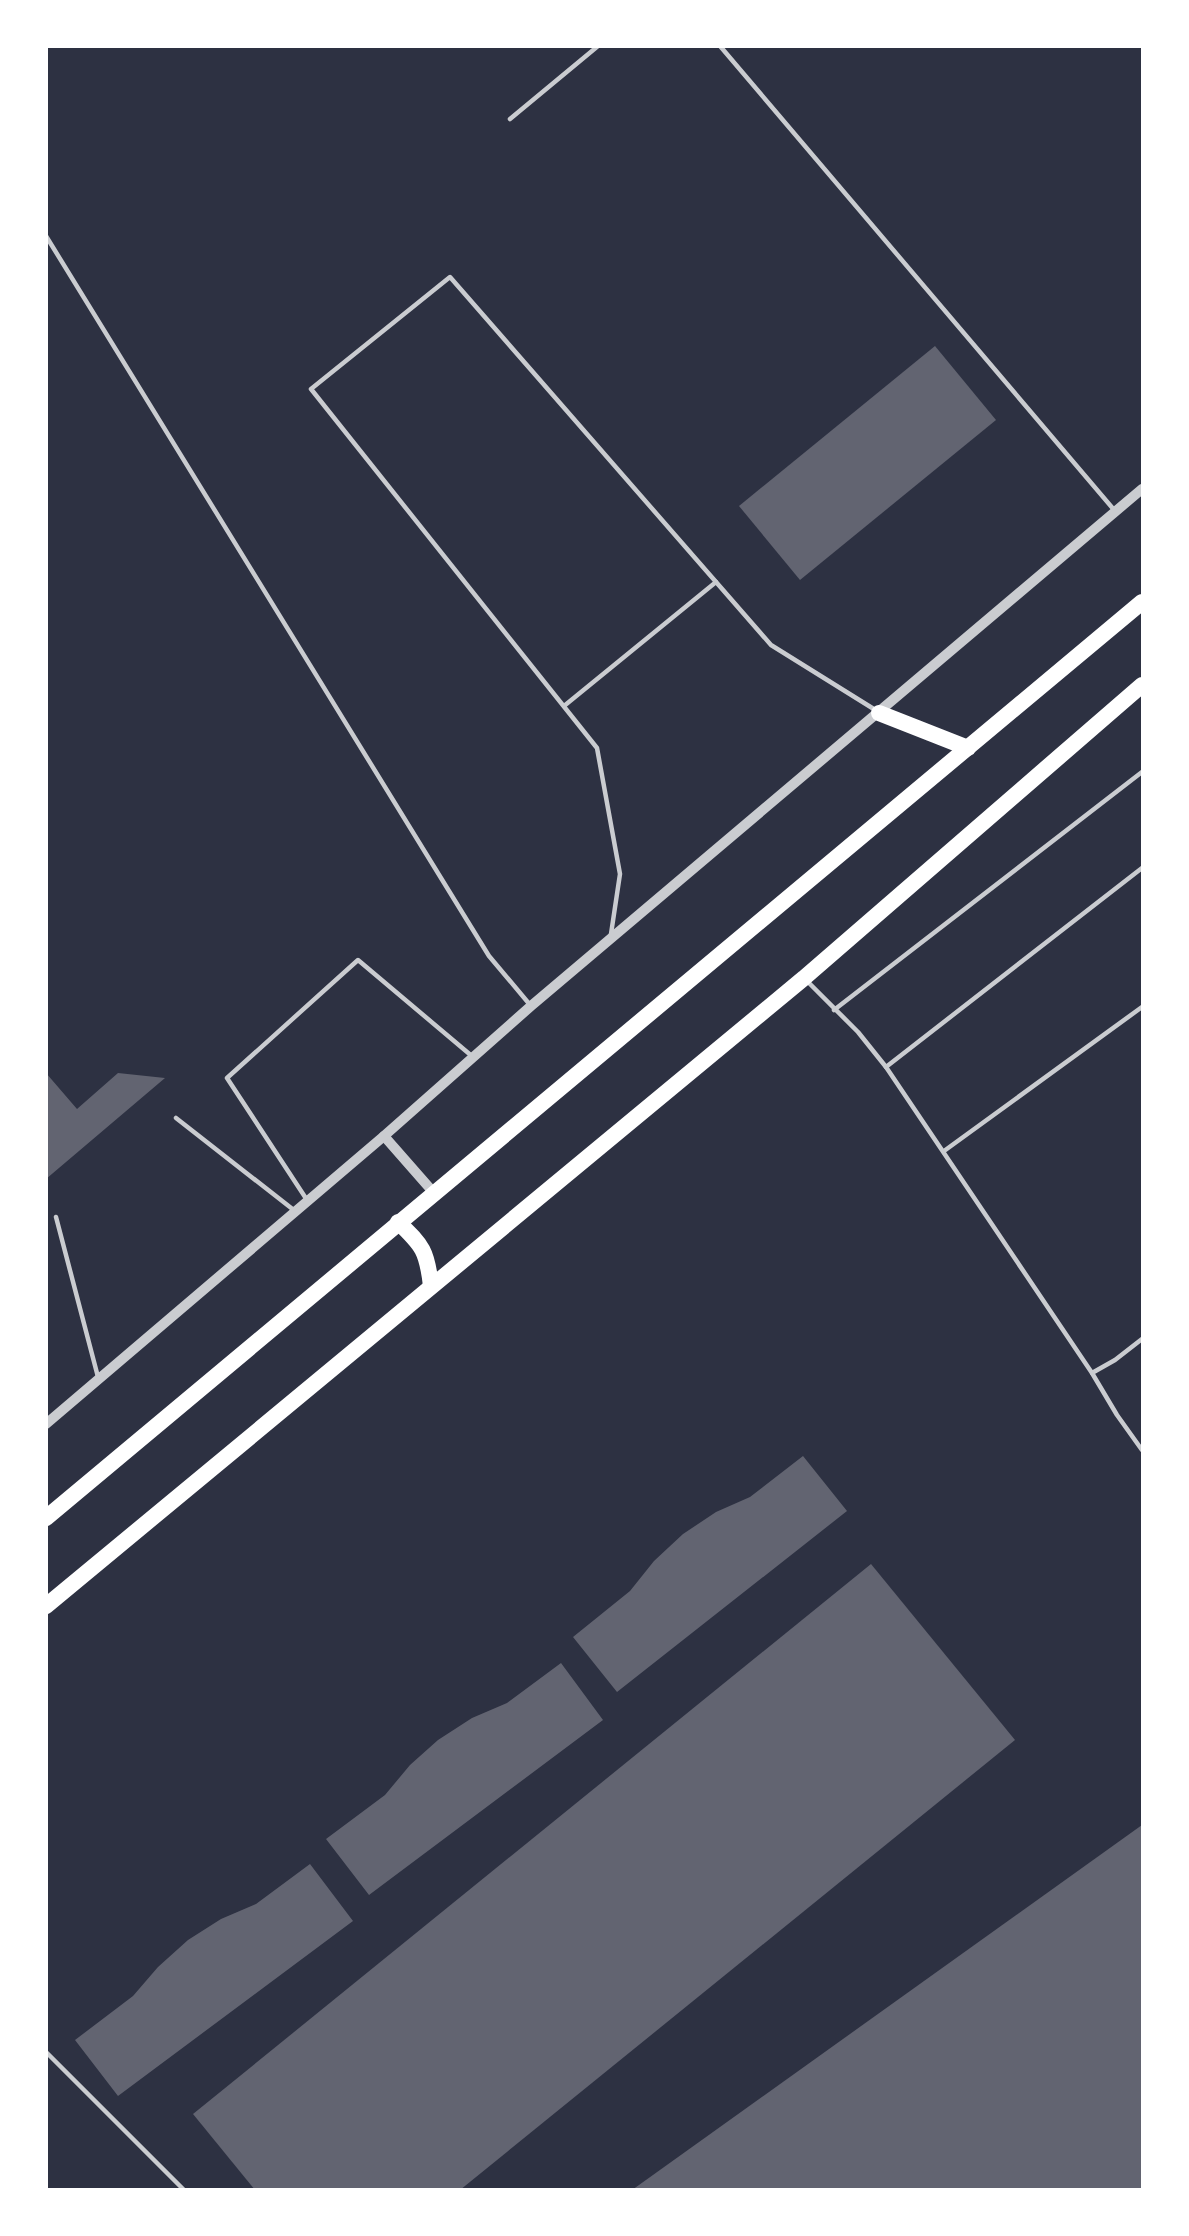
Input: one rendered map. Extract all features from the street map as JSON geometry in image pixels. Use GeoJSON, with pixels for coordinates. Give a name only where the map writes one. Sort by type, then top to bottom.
{"type":"FeatureCollection","features":[{"type":"Feature","properties":{"kind":"highway"},"geometry":{"type":"LineString","coordinates":[[46,1518],[1143,602]]}},
{"type":"Feature","properties":{"kind":"highway"},"geometry":{"type":"LineString","coordinates":[[46,1606],[804,978],[1143,685]]}},
{"type":"Feature","properties":{"kind":"highway"},"geometry":{"type":"LineString","coordinates":[[879,712],[968,748]]}},
{"type":"Feature","properties":{"kind":"highway"},"geometry":{"type":"LineString","coordinates":[[398,1222],[419,1242],[428,1259],[430,1286]]}},
{"type":"Feature","properties":{"kind":"street"},"geometry":{"type":"LineString","coordinates":[[46,1424],[384,1136],[531,1006],[1143,489]]}},
{"type":"Feature","properties":{"kind":"street"},"geometry":{"type":"LineString","coordinates":[[384,1136],[434,1193]]}},
{"type":"Feature","properties":{"kind":"lane"},"geometry":{"type":"LineString","coordinates":[[510,119],[598,46]]}},
{"type":"Feature","properties":{"kind":"lane"},"geometry":{"type":"LineString","coordinates":[[720,46],[1115,511]]}},
{"type":"Feature","properties":{"kind":"lane"},"geometry":{"type":"LineString","coordinates":[[46,236],[489,956],[531,1006]]}},
{"type":"Feature","properties":{"kind":"lane"},"geometry":{"type":"LineString","coordinates":[[611,939],[620,874],[597,748],[311,389],[450,276],[771,645],[879,712]]}},
{"type":"Feature","properties":{"kind":"lane"},"geometry":{"type":"LineString","coordinates":[[564,706],[716,582]]}},
{"type":"Feature","properties":{"kind":"lane"},"geometry":{"type":"LineString","coordinates":[[834,1010],[1143,772]]}},
{"type":"Feature","properties":{"kind":"lane"},"geometry":{"type":"LineString","coordinates":[[886,1067],[1143,868]]}},
{"type":"Feature","properties":{"kind":"lane"},"geometry":{"type":"LineString","coordinates":[[307,1200],[227,1078],[358,960],[473,1057]]}},
{"type":"Feature","properties":{"kind":"lane"},"geometry":{"type":"LineString","coordinates":[[804,978],[858,1032],[886,1067],[1092,1373],[1117,1415],[1143,1450]]}},
{"type":"Feature","properties":{"kind":"lane"},"geometry":{"type":"LineString","coordinates":[[944,1151],[1143,1007]]}},
{"type":"Feature","properties":{"kind":"lane"},"geometry":{"type":"LineString","coordinates":[[176,1118],[295,1211]]}},
{"type":"Feature","properties":{"kind":"lane"},"geometry":{"type":"LineString","coordinates":[[56,1217],[99,1378]]}},
{"type":"Feature","properties":{"kind":"lane"},"geometry":{"type":"LineString","coordinates":[[1092,1373],[1115,1360],[1143,1339]]}},
{"type":"Feature","properties":{"kind":"lane"},"geometry":{"type":"LineString","coordinates":[[46,2052],[184,2190]]}},
{"type":"Feature","properties":{"kind":"building"},"geometry":{"type":"Polygon","coordinates":[[[935,346],[996,420],[800,580],[739,506],[935,346]]]}},
{"type":"Feature","properties":{"kind":"building"},"geometry":{"type":"Polygon","coordinates":[[[46,1073],[77,1109],[118,1073],[165,1078],[46,1179],[46,1073]]]}},
{"type":"Feature","properties":{"kind":"building"},"geometry":{"type":"Polygon","coordinates":[[[803,1456],[847,1511],[617,1692],[573,1637],[630,1591],[654,1561],[683,1534],[716,1512],[750,1497],[803,1456]]]}},
{"type":"Feature","properties":{"kind":"building"},"geometry":{"type":"Polygon","coordinates":[[[871,1564],[1015,1740],[460,2190],[255,2190],[193,2114],[871,1564]]]}},
{"type":"Feature","properties":{"kind":"building"},"geometry":{"type":"Polygon","coordinates":[[[561,1663],[603,1720],[369,1895],[326,1839],[385,1795],[410,1765],[438,1740],[472,1718],[507,1703],[561,1663]]]}},
{"type":"Feature","properties":{"kind":"building"},"geometry":{"type":"Polygon","coordinates":[[[1142,1825],[1142,2190],[632,2190],[1142,1825]]]}},
{"type":"Feature","properties":{"kind":"building"},"geometry":{"type":"Polygon","coordinates":[[[310,1864],[353,1921],[118,2096],[75,2040],[133,1996],[158,1967],[188,1940],[221,1919],[256,1904],[310,1864]]]}}]}
